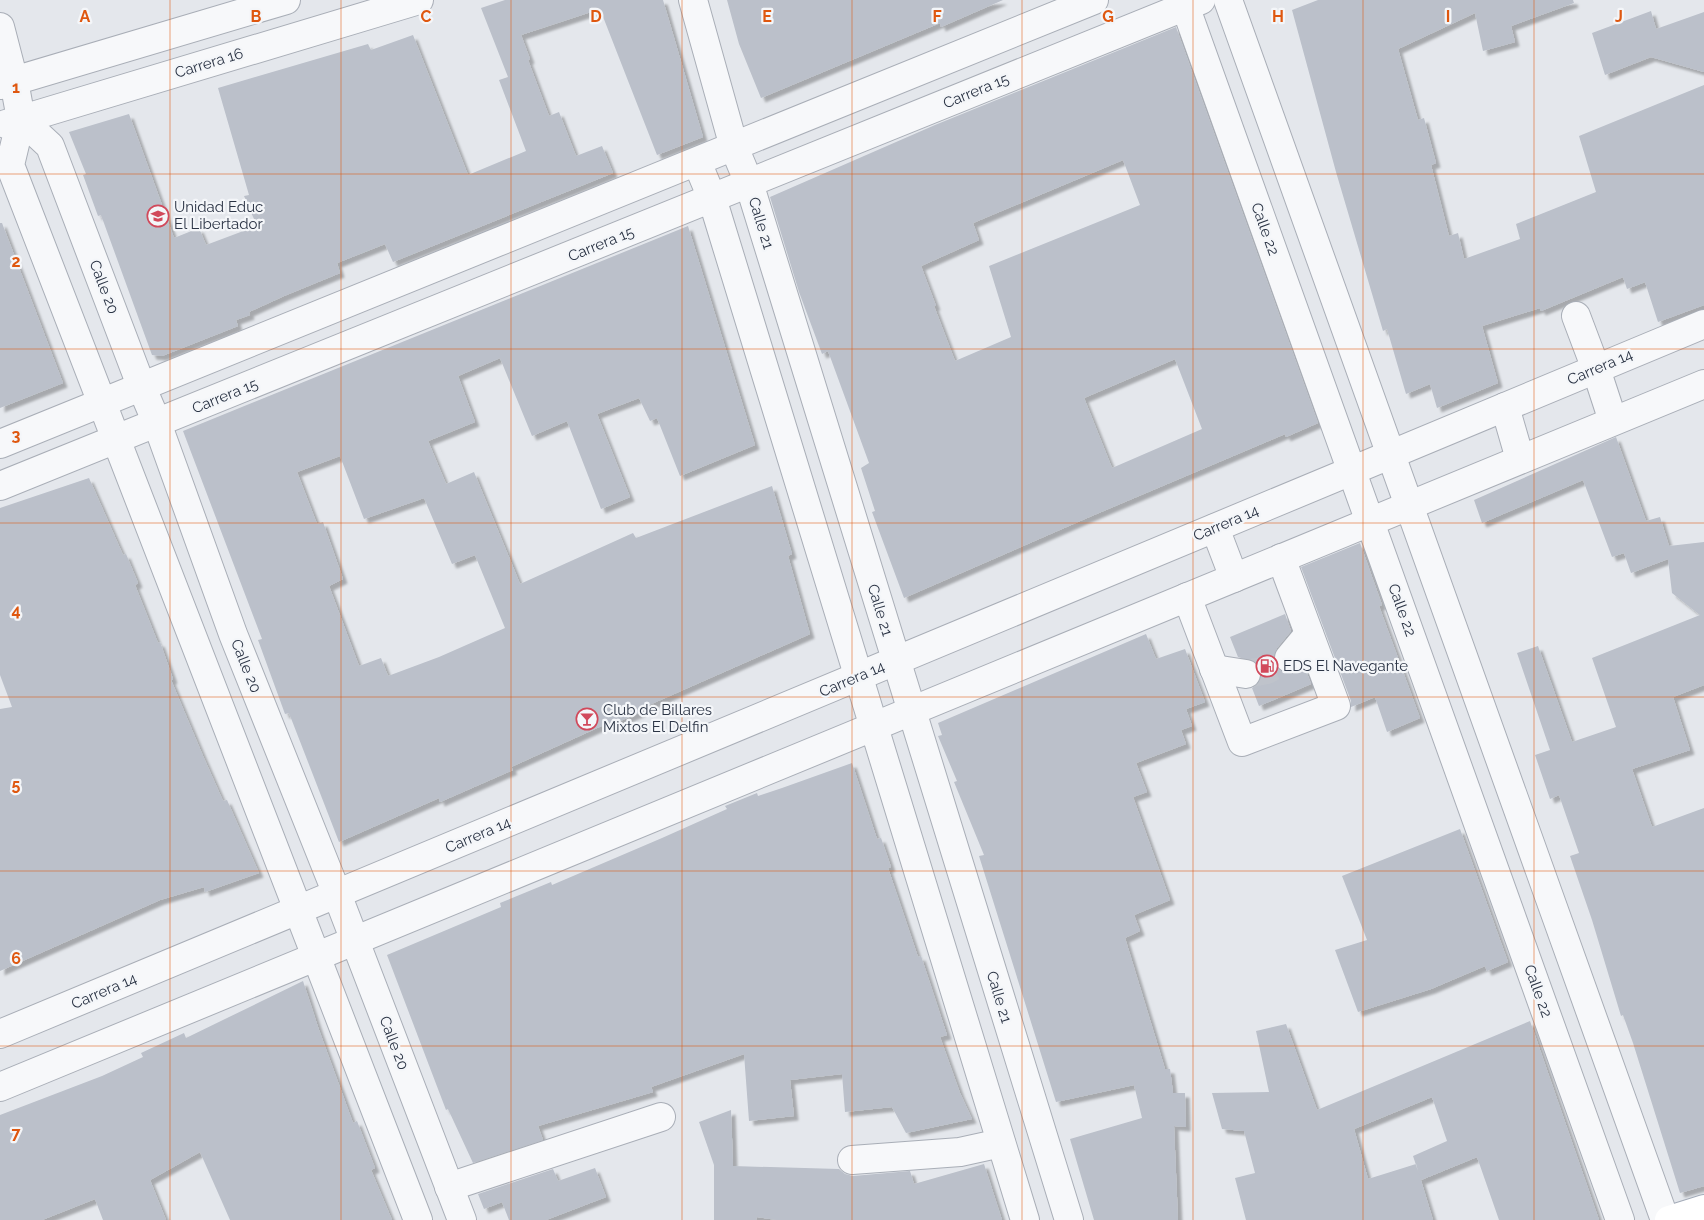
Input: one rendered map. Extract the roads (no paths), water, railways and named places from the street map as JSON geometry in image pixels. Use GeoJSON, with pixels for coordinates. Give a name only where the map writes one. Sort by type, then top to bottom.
{"type":"FeatureCollection","features":[{"type":"Feature","properties":{"kind":"main road"},"geometry":{"type":"LineString","coordinates":[[1667,1220],[1704,1209]]}},
{"type":"Feature","properties":{"kind":"street"},"geometry":{"type":"LineString","coordinates":[[7,83],[286,0]]}},
{"type":"Feature","properties":{"kind":"street","name":"Carrera 16"},"geometry":{"type":"LineString","coordinates":[[10,122],[418,0]]}},
{"type":"Feature","properties":{"kind":"street","name":"Calle 21"},"geometry":{"type":"LineString","coordinates":[[693,0],[734,147],[749,183],[1069,1220]]}},
{"type":"Feature","properties":{"kind":"street"},"geometry":{"type":"LineString","coordinates":[[0,444],[142,388],[1094,0]]}},
{"type":"Feature","properties":{"kind":"street"},"geometry":{"type":"LineString","coordinates":[[1228,0],[1667,1220]]}},
{"type":"Feature","properties":{"kind":"street","name":"Carrera 15"},"geometry":{"type":"LineString","coordinates":[[0,486],[157,424],[1189,2]]}},
{"type":"Feature","properties":{"kind":"street","name":"Calle 22"},"geometry":{"type":"LineString","coordinates":[[1189,2],[1266,231],[1620,1220]]}},
{"type":"Feature","properties":{"kind":"street"},"geometry":{"type":"LineString","coordinates":[[0,27],[10,122],[10,165],[418,1220]]}},
{"type":"Feature","properties":{"kind":"street","name":"Calle 20"},"geometry":{"type":"LineString","coordinates":[[10,122],[50,146],[157,424],[233,634],[355,940],[462,1220]]}},
{"type":"Feature","properties":{"kind":"street"},"geometry":{"type":"LineString","coordinates":[[697,162],[712,198],[1025,1220]]}},
{"type":"Feature","properties":{"kind":"street"},"geometry":{"type":"LineString","coordinates":[[1266,231],[1305,217]]}},
{"type":"Feature","properties":{"kind":"street"},"geometry":{"type":"LineString","coordinates":[[1576,316],[1613,421]]}},
{"type":"Feature","properties":{"kind":"street","name":"Carrera 14"},"geometry":{"type":"LineString","coordinates":[[0,1034],[1704,324]]}},
{"type":"Feature","properties":{"kind":"street"},"geometry":{"type":"LineString","coordinates":[[0,1087],[1704,384]]}},
{"type":"Feature","properties":{"kind":"street"},"geometry":{"type":"LineString","coordinates":[[1505,407],[1520,459]]}},
{"type":"Feature","properties":{"kind":"street"},"geometry":{"type":"LineString","coordinates":[[1215,528],[1234,578]]}},
{"type":"Feature","properties":{"kind":"street"},"geometry":{"type":"LineString","coordinates":[[1187,597],[1242,742],[1336,706],[1281,558]]}},
{"type":"Feature","properties":{"kind":"street"},"geometry":{"type":"LineString","coordinates":[[196,647],[233,634]]}},
{"type":"Feature","properties":{"kind":"street"},"geometry":{"type":"LineString","coordinates":[[1289,658],[1309,634]]}},
{"type":"Feature","properties":{"kind":"street"},"geometry":{"type":"LineString","coordinates":[[1214,669],[1246,674]]}},
{"type":"Feature","properties":{"kind":"street"},"geometry":{"type":"LineString","coordinates":[[1542,1002],[1582,987]]}},
{"type":"Feature","properties":{"kind":"street"},"geometry":{"type":"LineString","coordinates":[[449,1187],[661,1117]]}},
{"type":"Feature","properties":{"kind":"street"},"geometry":{"type":"LineString","coordinates":[[852,1160],[960,1152],[1001,1143]]}},
{"type":"Feature","properties":{"kind":"tunnel"},"geometry":{"type":"LineString","coordinates":[[1246,674],[1267,670],[1289,658]]}},
{"type":"Feature","properties":{"kind":"place","name":"Unidad Educ El Libertador"},"geometry":{"type":"Point","coordinates":[158,216]}},
{"type":"Feature","properties":{"kind":"place","name":"EDS El Navegante"},"geometry":{"type":"Point","coordinates":[1267,666]}},
{"type":"Feature","properties":{"kind":"place","name":"Club de Billares Mixtos El Delfin"},"geometry":{"type":"Point","coordinates":[587,719]}}]}
